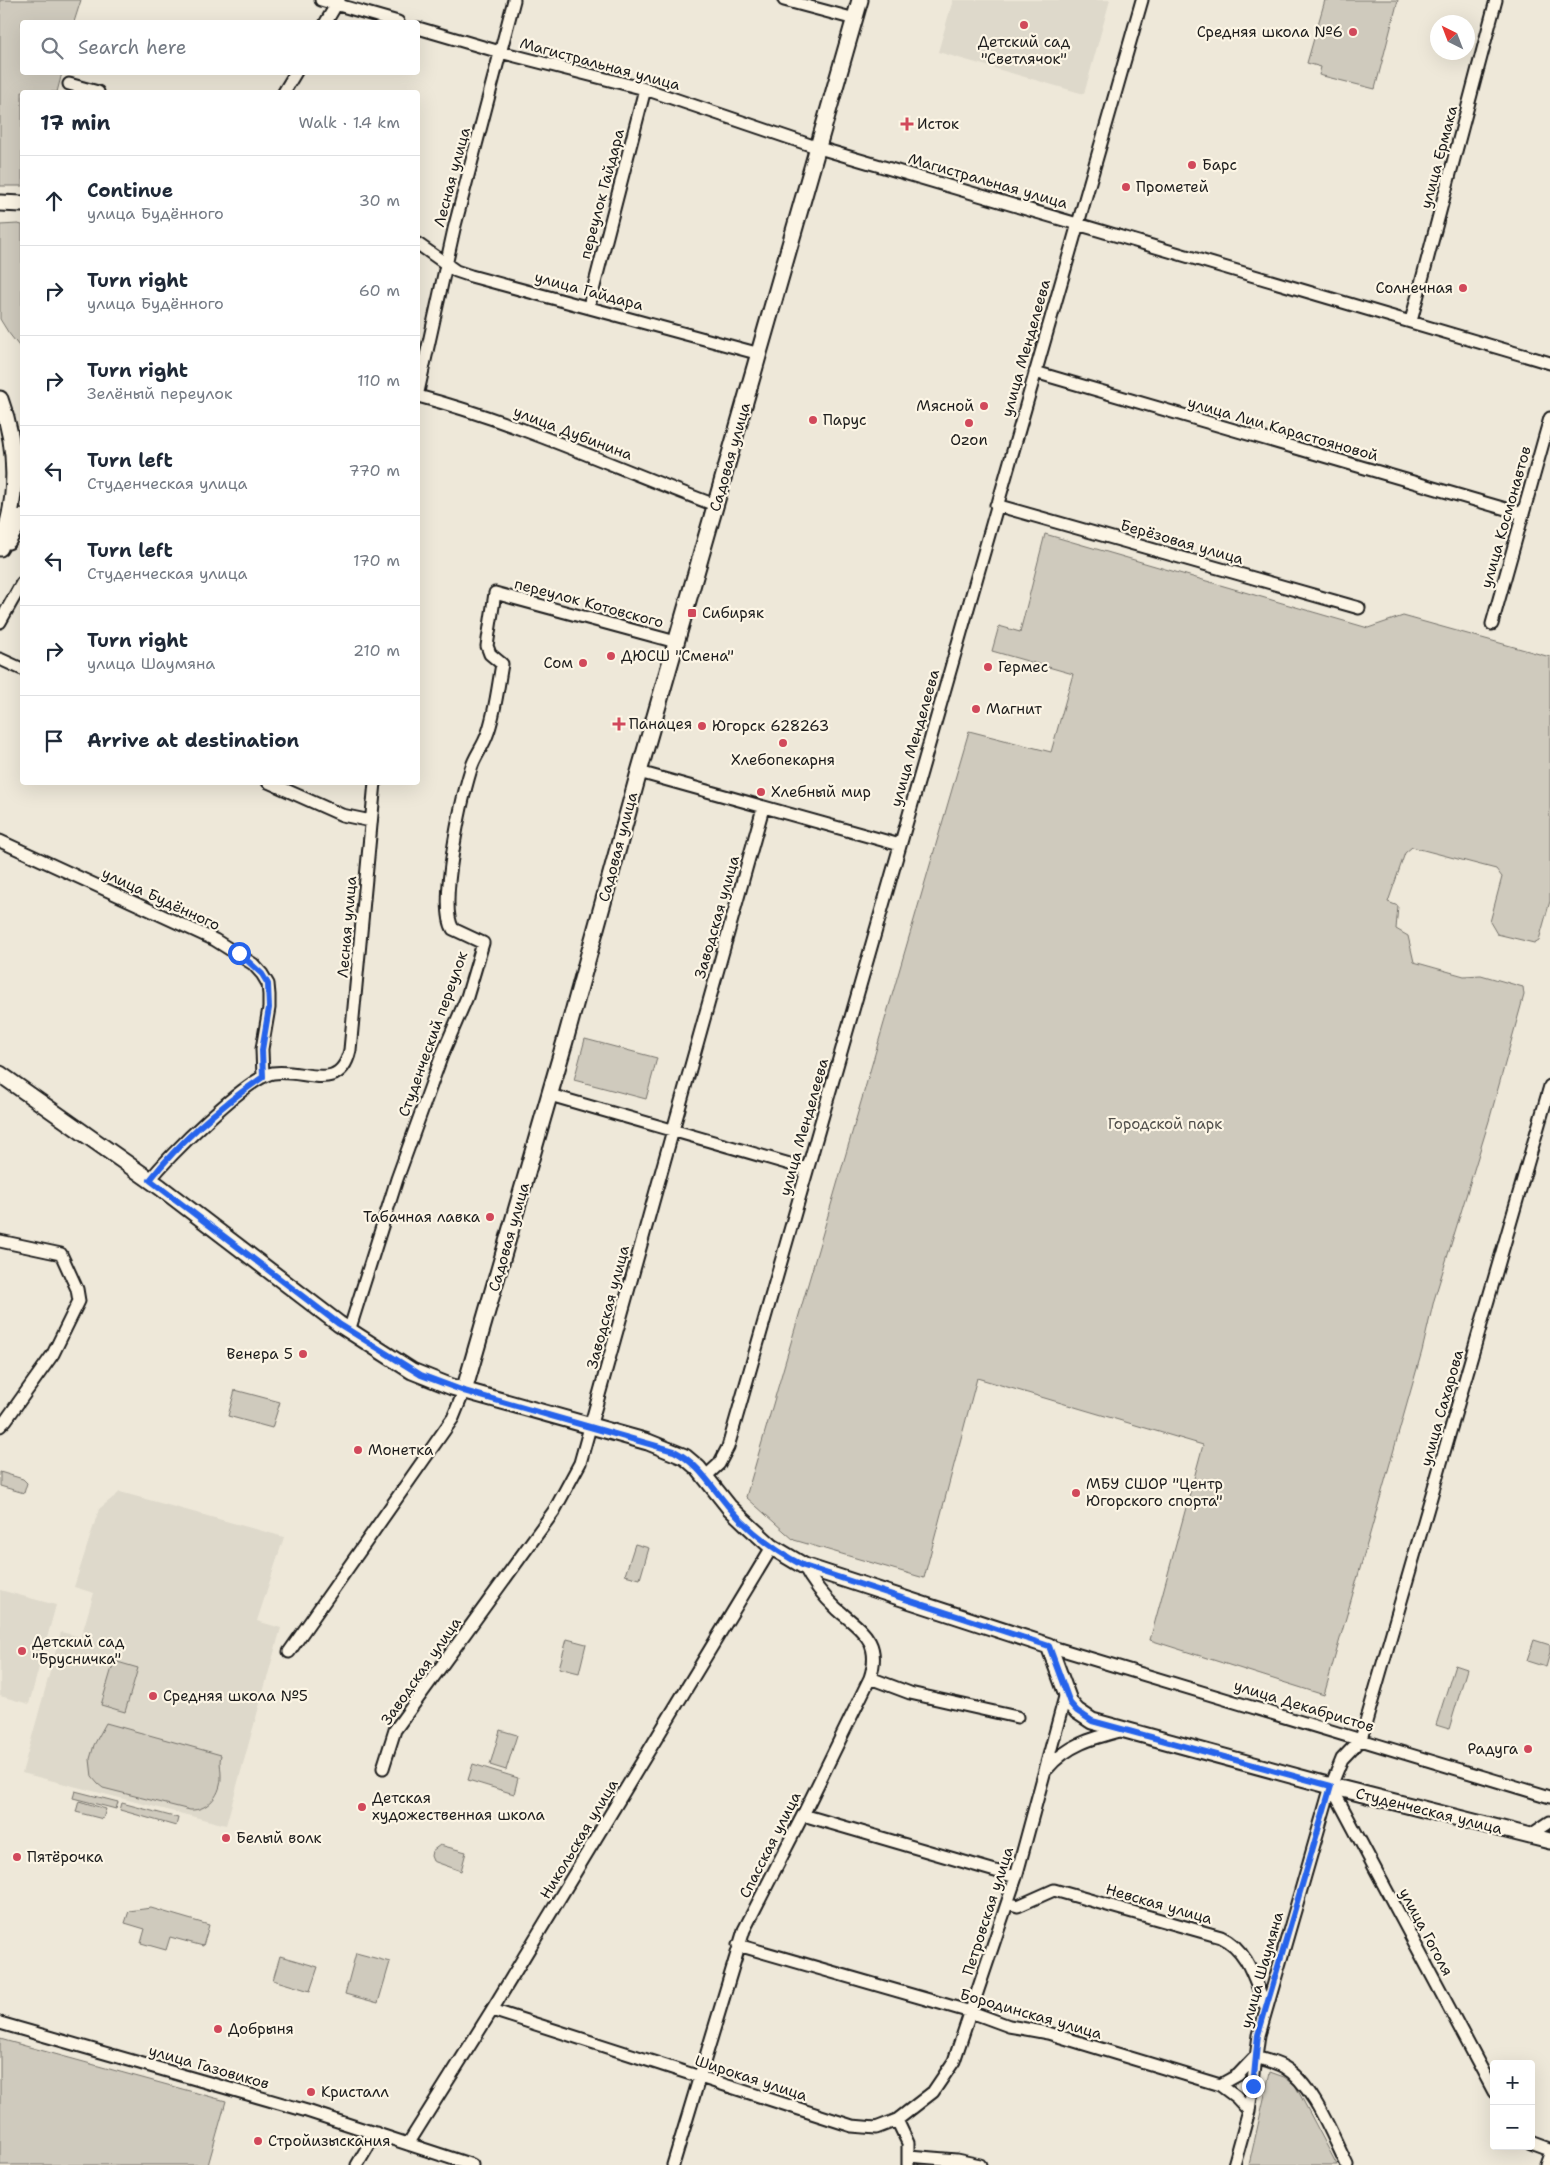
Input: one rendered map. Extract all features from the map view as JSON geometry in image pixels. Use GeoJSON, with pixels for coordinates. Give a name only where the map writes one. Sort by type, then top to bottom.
{"type":"FeatureCollection","features":[{"type":"Feature","properties":{"kind":"street"},"geometry":{"type":"LineString","coordinates":[[321,0],[338,2],[392,20]]}},
{"type":"Feature","properties":{"kind":"street","name":"Лесная улица"},"geometry":{"type":"LineString","coordinates":[[420,385],[446,264],[514,0]]}},
{"type":"Feature","properties":{"kind":"street"},"geometry":{"type":"LineString","coordinates":[[784,0],[855,19]]}},
{"type":"Feature","properties":{"kind":"street","name":"Садовая улица"},"geometry":{"type":"LineString","coordinates":[[289,1652],[453,1418],[464,1391],[550,1095],[639,772],[860,0]]}},
{"type":"Feature","properties":{"kind":"street","name":"улица Менделеева"},"geometry":{"type":"LineString","coordinates":[[705,1477],[719,1464],[728,1447],[1034,372],[1142,0]]}},
{"type":"Feature","properties":{"kind":"street","name":"улица Ермака"},"geometry":{"type":"LineString","coordinates":[[1411,321],[1496,0]]}},
{"type":"Feature","properties":{"kind":"street"},"geometry":{"type":"LineString","coordinates":[[327,20],[338,2]]}},
{"type":"Feature","properties":{"kind":"street","name":"Магистральная улица"},"geometry":{"type":"LineString","coordinates":[[420,29],[500,52],[645,90],[819,148],[1078,222],[1550,362]]}},
{"type":"Feature","properties":{"kind":"street"},"geometry":{"type":"LineString","coordinates":[[285,90],[294,75]]}},
{"type":"Feature","properties":{"kind":"street"},"geometry":{"type":"LineString","coordinates":[[69,84],[91,90]]}},
{"type":"Feature","properties":{"kind":"street","name":"переулок Гайдара"},"geometry":{"type":"LineString","coordinates":[[589,306],[645,90]]}},
{"type":"Feature","properties":{"kind":"street"},"geometry":{"type":"LineString","coordinates":[[0,203],[20,204]]}},
{"type":"Feature","properties":{"kind":"street","name":"улица Гайдара"},"geometry":{"type":"LineString","coordinates":[[420,245],[456,271],[471,276],[589,306],[760,354]]}},
{"type":"Feature","properties":{"kind":"street","name":"улица Лии Карастояновой"},"geometry":{"type":"LineString","coordinates":[[1034,372],[1523,514]]}},
{"type":"Feature","properties":{"kind":"street","name":"улица Дубинина"},"geometry":{"type":"LineString","coordinates":[[420,395],[509,424],[716,505]]}},
{"type":"Feature","properties":{"kind":"street"},"geometry":{"type":"LineString","coordinates":[[0,399],[7,416],[12,441],[14,476],[9,518],[0,548]]}},
{"type":"Feature","properties":{"kind":"street"},"geometry":{"type":"LineString","coordinates":[[7,416],[20,430]]}},
{"type":"Feature","properties":{"kind":"street","name":"улица Космонавтов"},"geometry":{"type":"LineString","coordinates":[[1492,624],[1550,418]]}},
{"type":"Feature","properties":{"kind":"street","name":"Берёзовая улица"},"geometry":{"type":"LineString","coordinates":[[996,505],[1359,608]]}},
{"type":"Feature","properties":{"kind":"street"},"geometry":{"type":"LineString","coordinates":[[0,555],[20,520]]}},
{"type":"Feature","properties":{"kind":"street"},"geometry":{"type":"LineString","coordinates":[[0,622],[20,587]]}},
{"type":"Feature","properties":{"kind":"street","name":"переулок Котовского"},"geometry":{"type":"LineString","coordinates":[[495,592],[676,642]]}},
{"type":"Feature","properties":{"kind":"street","name":"Студенческий переулок"},"geometry":{"type":"LineString","coordinates":[[349,1331],[397,1179],[435,1072],[466,997],[482,943],[453,929],[448,914],[454,842],[471,767],[488,734],[502,664],[490,654],[486,646],[495,592]]}},
{"type":"Feature","properties":{"kind":"street"},"geometry":{"type":"LineString","coordinates":[[0,658],[20,668]]}},
{"type":"Feature","properties":{"kind":"street"},"geometry":{"type":"LineString","coordinates":[[639,772],[900,846]]}},
{"type":"Feature","properties":{"kind":"street"},"geometry":{"type":"LineString","coordinates":[[275,785],[342,815],[371,821]]}},
{"type":"Feature","properties":{"kind":"street","name":"Лесная улица"},"geometry":{"type":"LineString","coordinates":[[263,1077],[273,1073],[283,1073],[324,1077],[334,1075],[346,1065],[350,1050],[375,785]]}},
{"type":"Feature","properties":{"kind":"street","name":"Заводская улица"},"geometry":{"type":"LineString","coordinates":[[383,1768],[395,1730],[565,1494],[580,1463],[763,808]]}},
{"type":"Feature","properties":{"kind":"street","name":"улица Будённого"},"geometry":{"type":"LineString","coordinates":[[0,841],[215,940],[253,964],[268,984],[269,995],[269,1008],[262,1050],[263,1077]]}},
{"type":"Feature","properties":{"kind":"street"},"geometry":{"type":"LineString","coordinates":[[0,1074],[150,1180],[349,1331],[421,1375],[464,1391],[674,1451],[692,1462],[737,1516],[772,1547],[804,1566],[1049,1646]]}},
{"type":"Feature","properties":{"kind":"street"},"geometry":{"type":"LineString","coordinates":[[150,1180],[172,1154],[224,1106],[263,1077]]}},
{"type":"Feature","properties":{"kind":"street","name":"улица Сахарова"},"geometry":{"type":"LineString","coordinates":[[1361,1739],[1548,1102],[1550,1086]]}},
{"type":"Feature","properties":{"kind":"street"},"geometry":{"type":"LineString","coordinates":[[550,1095],[807,1169]]}},
{"type":"Feature","properties":{"kind":"street"},"geometry":{"type":"LineString","coordinates":[[0,1241],[60,1254],[77,1289],[79,1301],[53,1354],[0,1426]]}},
{"type":"Feature","properties":{"kind":"street","name":"Никольская улица"},"geometry":{"type":"LineString","coordinates":[[408,2144],[492,2010],[772,1547]]}},
{"type":"Feature","properties":{"kind":"street","name":"Спасская улица"},"geometry":{"type":"LineString","coordinates":[[673,2165],[698,2077],[744,1930],[803,1815],[870,1678],[874,1666],[874,1654],[864,1632],[823,1595],[812,1581],[804,1566]]}},
{"type":"Feature","properties":{"kind":"street","name":"улица Декабристов"},"geometry":{"type":"LineString","coordinates":[[1049,1646],[1549,1797]]}},
{"type":"Feature","properties":{"kind":"street","name":"Студенческая улица"},"geometry":{"type":"LineString","coordinates":[[1049,1646],[1070,1703],[1092,1721],[1331,1786],[1550,1841]]}},
{"type":"Feature","properties":{"kind":"street"},"geometry":{"type":"LineString","coordinates":[[870,1678],[910,1693],[1017,1717]]}},
{"type":"Feature","properties":{"kind":"street","name":"Петровская улица"},"geometry":{"type":"LineString","coordinates":[[897,2120],[933,2092],[949,2071],[1016,1878],[1066,1693]]}},
{"type":"Feature","properties":{"kind":"street","name":"Петровская улица"},"geometry":{"type":"LineString","coordinates":[[1043,1775],[1058,1756],[1068,1749],[1124,1730]]}},
{"type":"Feature","properties":{"kind":"street","name":"улица Шаумяна"},"geometry":{"type":"LineString","coordinates":[[1234,2165],[1249,2111],[1255,2057],[1266,2008],[1331,1786],[1342,1759],[1361,1739]]}},
{"type":"Feature","properties":{"kind":"street","name":"улица Гоголя"},"geometry":{"type":"LineString","coordinates":[[1331,1786],[1490,2084]]}},
{"type":"Feature","properties":{"kind":"street"},"geometry":{"type":"LineString","coordinates":[[803,1815],[1016,1878]]}},
{"type":"Feature","properties":{"kind":"street"},"geometry":{"type":"LineString","coordinates":[[1529,1836],[1550,1822]]}},
{"type":"Feature","properties":{"kind":"street","name":"Невская улица"},"geometry":{"type":"LineString","coordinates":[[1008,1903],[1018,1906],[1054,1890],[1221,1937],[1232,1942],[1243,1954],[1266,2008]]}},
{"type":"Feature","properties":{"kind":"street","name":"Бородинская улица"},"geometry":{"type":"LineString","coordinates":[[738,1945],[971,2012],[1009,2026],[1048,2032],[1220,2085],[1236,2097],[1249,2111]]}},
{"type":"Feature","properties":{"kind":"street","name":"Широкая улица"},"geometry":{"type":"LineString","coordinates":[[492,2010],[852,2126],[876,2128],[897,2120]]}},
{"type":"Feature","properties":{"kind":"street","name":"улица Газовиков"},"geometry":{"type":"LineString","coordinates":[[0,2023],[307,2111],[472,2165]]}},
{"type":"Feature","properties":{"kind":"street"},"geometry":{"type":"LineString","coordinates":[[1220,2085],[1238,2075],[1255,2057],[1284,2067],[1302,2083],[1310,2094],[1347,2165]]}},
{"type":"Feature","properties":{"kind":"street"},"geometry":{"type":"LineString","coordinates":[[897,2120],[908,2143],[908,2160],[956,2160],[980,2165]]}},
{"type":"Feature","properties":{"kind":"street"},"geometry":{"type":"LineString","coordinates":[[357,2165],[376,2133]]}},
{"type":"Feature","properties":{"kind":"street"},"geometry":{"type":"LineString","coordinates":[[1535,2144],[1550,2150]]}},
{"type":"Feature","properties":{"kind":"street"},"geometry":{"type":"LineString","coordinates":[[1546,2165],[1550,2154]]}},
{"type":"Feature","properties":{"kind":"shaded area","name":"Детский сад \"Светлячок\""},"geometry":{"type":"Polygon","coordinates":[[[953,0],[1110,0],[1084,94],[938,52],[953,0]]]}},
{"type":"Feature","properties":{"kind":"shaded area","name":"Средняя школа №5"},"geometry":{"type":"Polygon","coordinates":[[[120,1492],[284,1537],[257,1621],[281,1628],[226,1825],[22,1773],[61,1632],[81,1637],[94,1593],[74,1587],[99,1509],[120,1492]]]}},
{"type":"Feature","properties":{"kind":"shaded area","name":"Детский сад \"Брусничка\""},"geometry":{"type":"Polygon","coordinates":[[[0,1590],[56,1605],[29,1704],[0,1696],[0,1590]]]}},
{"type":"Feature","properties":{"kind":"green space"},"geometry":{"type":"Polygon","coordinates":[[[0,0],[81,0],[75,20],[20,20],[20,75],[61,75],[58,90],[20,90],[20,186],[0,186],[0,0]]]}},
{"type":"Feature","properties":{"kind":"green space","name":"Средняя школа №6"},"geometry":{"type":"Polygon","coordinates":[[[1325,0],[1398,0],[1375,89],[1319,75],[1321,67],[1307,63],[1325,0]]]}},
{"type":"Feature","properties":{"kind":"green space"},"geometry":{"type":"Polygon","coordinates":[[[20,224],[20,347],[0,319],[0,225],[20,224]]]}},
{"type":"Feature","properties":{"kind":"green space","name":"Городской парк"},"geometry":{"type":"Polygon","coordinates":[[[1045,534],[1368,628],[1403,616],[1550,657],[1550,901],[1539,940],[1534,943],[1497,934],[1490,922],[1502,877],[1496,869],[1412,847],[1405,853],[1388,902],[1398,906],[1396,929],[1408,936],[1414,962],[1464,976],[1481,975],[1523,987],[1524,995],[1489,1121],[1434,1300],[1422,1351],[1324,1695],[1150,1640],[1203,1445],[977,1378],[924,1578],[794,1540],[746,1497],[969,731],[1051,752],[1073,674],[992,651],[999,626],[1020,632],[1045,534]]]}},
{"type":"Feature","properties":{"kind":"green space"},"geometry":{"type":"Polygon","coordinates":[[[585,1039],[657,1058],[646,1099],[574,1080],[585,1039]]]}},
{"type":"Feature","properties":{"kind":"green space"},"geometry":{"type":"Polygon","coordinates":[[[235,1390],[280,1402],[272,1428],[228,1416],[235,1390]]]}},
{"type":"Feature","properties":{"kind":"green space"},"geometry":{"type":"Polygon","coordinates":[[[0,1472],[23,1479],[27,1483],[24,1493],[0,1486],[0,1472]]]}},
{"type":"Feature","properties":{"kind":"green space"},"geometry":{"type":"Polygon","coordinates":[[[635,1544],[649,1548],[640,1579],[625,1575],[635,1544]]]}},
{"type":"Feature","properties":{"kind":"green space"},"geometry":{"type":"Polygon","coordinates":[[[567,1639],[586,1644],[579,1673],[559,1668],[567,1639]]]}},
{"type":"Feature","properties":{"kind":"green space"},"geometry":{"type":"Polygon","coordinates":[[[1534,1640],[1550,1645],[1546,1667],[1527,1661],[1534,1640]]]}},
{"type":"Feature","properties":{"kind":"green space"},"geometry":{"type":"Polygon","coordinates":[[[114,1661],[138,1668],[125,1712],[101,1705],[114,1661]]]}},
{"type":"Feature","properties":{"kind":"green space"},"geometry":{"type":"Polygon","coordinates":[[[1455,1665],[1467,1669],[1449,1729],[1436,1725],[1455,1665]]]}},
{"type":"Feature","properties":{"kind":"green space"},"geometry":{"type":"Polygon","coordinates":[[[106,1723],[221,1755],[221,1782],[213,1800],[197,1810],[190,1810],[103,1788],[92,1777],[90,1759],[94,1745],[106,1723]]]}},
{"type":"Feature","properties":{"kind":"green space"},"geometry":{"type":"Polygon","coordinates":[[[500,1730],[517,1735],[506,1770],[490,1765],[500,1730]]]}},
{"type":"Feature","properties":{"kind":"green space"},"geometry":{"type":"Polygon","coordinates":[[[473,1764],[518,1778],[514,1794],[468,1780],[473,1764]]]}},
{"type":"Feature","properties":{"kind":"green space"},"geometry":{"type":"Polygon","coordinates":[[[75,1791],[118,1802],[116,1809],[73,1798],[75,1791]]]}},
{"type":"Feature","properties":{"kind":"green space"},"geometry":{"type":"Polygon","coordinates":[[[79,1801],[106,1809],[103,1819],[76,1812],[79,1801]]]}},
{"type":"Feature","properties":{"kind":"green space"},"geometry":{"type":"Polygon","coordinates":[[[122,1803],[178,1818],[176,1826],[120,1810],[122,1803]]]}},
{"type":"Feature","properties":{"kind":"green space"},"geometry":{"type":"Polygon","coordinates":[[[440,1845],[466,1852],[461,1871],[433,1861],[432,1851],[440,1845]]]}},
{"type":"Feature","properties":{"kind":"green space"},"geometry":{"type":"Polygon","coordinates":[[[151,1908],[209,1925],[203,1946],[170,1937],[166,1950],[141,1943],[145,1929],[125,1923],[129,1911],[151,1908]]]}},
{"type":"Feature","properties":{"kind":"green space"},"geometry":{"type":"Polygon","coordinates":[[[356,1953],[390,1962],[378,2003],[345,1994],[356,1953]]]}},
{"type":"Feature","properties":{"kind":"green space"},"geometry":{"type":"Polygon","coordinates":[[[280,1956],[318,1967],[310,1991],[273,1980],[280,1956]]]}},
{"type":"Feature","properties":{"kind":"green space"},"geometry":{"type":"Polygon","coordinates":[[[0,2039],[226,2101],[208,2165],[0,2165],[0,2039]]]}},
{"type":"Feature","properties":{"kind":"green space"},"geometry":{"type":"Polygon","coordinates":[[[1270,2072],[1284,2077],[1295,2085],[1337,2165],[1249,2165],[1270,2072]]]}},
{"type":"Feature","properties":{"kind":"place","name":"Детский сад \"Светлячок\""},"geometry":{"type":"Point","coordinates":[1024,25]}},
{"type":"Feature","properties":{"kind":"place","name":"Средняя школа №6"},"geometry":{"type":"Point","coordinates":[1353,32]}},
{"type":"Feature","properties":{"kind":"place","name":"Исток"},"geometry":{"type":"Point","coordinates":[907,124]}},
{"type":"Feature","properties":{"kind":"place","name":"Барс"},"geometry":{"type":"Point","coordinates":[1192,165]}},
{"type":"Feature","properties":{"kind":"place","name":"Прометей"},"geometry":{"type":"Point","coordinates":[1126,187]}},
{"type":"Feature","properties":{"kind":"place","name":"Солнечная"},"geometry":{"type":"Point","coordinates":[1463,288]}},
{"type":"Feature","properties":{"kind":"place","name":"Мясной"},"geometry":{"type":"Point","coordinates":[984,406]}},
{"type":"Feature","properties":{"kind":"place","name":"Парус"},"geometry":{"type":"Point","coordinates":[813,420]}},
{"type":"Feature","properties":{"kind":"place","name":"Ozon"},"geometry":{"type":"Point","coordinates":[969,423]}},
{"type":"Feature","properties":{"kind":"place","name":"Сибиряк"},"geometry":{"type":"Point","coordinates":[692,613]}},
{"type":"Feature","properties":{"kind":"place","name":"ДЮСШ \"Смена\""},"geometry":{"type":"Point","coordinates":[611,656]}},
{"type":"Feature","properties":{"kind":"place","name":"Сом"},"geometry":{"type":"Point","coordinates":[583,663]}},
{"type":"Feature","properties":{"kind":"place","name":"Гермес"},"geometry":{"type":"Point","coordinates":[988,667]}},
{"type":"Feature","properties":{"kind":"place","name":"Магнит"},"geometry":{"type":"Point","coordinates":[976,709]}},
{"type":"Feature","properties":{"kind":"place","name":"Панацея"},"geometry":{"type":"Point","coordinates":[619,724]}},
{"type":"Feature","properties":{"kind":"place","name":"Югорск 628263"},"geometry":{"type":"Point","coordinates":[702,726]}},
{"type":"Feature","properties":{"kind":"place","name":"Хлебопекарня"},"geometry":{"type":"Point","coordinates":[783,743]}},
{"type":"Feature","properties":{"kind":"place","name":"Хлебный мир"},"geometry":{"type":"Point","coordinates":[761,792]}},
{"type":"Feature","properties":{"kind":"place","name":"Табачная лавка"},"geometry":{"type":"Point","coordinates":[490,1217]}},
{"type":"Feature","properties":{"kind":"place","name":"Венера 5"},"geometry":{"type":"Point","coordinates":[303,1354]}},
{"type":"Feature","properties":{"kind":"place","name":"Монетка"},"geometry":{"type":"Point","coordinates":[358,1450]}},
{"type":"Feature","properties":{"kind":"place","name":"МБУ СШОР \"Центр Югорского спорта\""},"geometry":{"type":"Point","coordinates":[1076,1493]}},
{"type":"Feature","properties":{"kind":"place","name":"Детский сад \"Брусничка\""},"geometry":{"type":"Point","coordinates":[22,1651]}},
{"type":"Feature","properties":{"kind":"place","name":"Средняя школа №5"},"geometry":{"type":"Point","coordinates":[153,1696]}},
{"type":"Feature","properties":{"kind":"place","name":"Радуга"},"geometry":{"type":"Point","coordinates":[1528,1749]}},
{"type":"Feature","properties":{"kind":"place","name":"Детская художественная школа"},"geometry":{"type":"Point","coordinates":[362,1807]}},
{"type":"Feature","properties":{"kind":"place","name":"Белый волк"},"geometry":{"type":"Point","coordinates":[226,1838]}},
{"type":"Feature","properties":{"kind":"place","name":"Пятёрочка"},"geometry":{"type":"Point","coordinates":[17,1857]}},
{"type":"Feature","properties":{"kind":"place","name":"Добрыня"},"geometry":{"type":"Point","coordinates":[218,2029]}},
{"type":"Feature","properties":{"kind":"place","name":"Кристалл"},"geometry":{"type":"Point","coordinates":[311,2092]}},
{"type":"Feature","properties":{"kind":"place","name":"Стройизыскания"},"geometry":{"type":"Point","coordinates":[258,2141]}},
{"type":"Feature","properties":{"kind":"route"},"geometry":{"type":"LineString","coordinates":[[239,953],[253,964],[268,984],[269,1008],[262,1050],[263,1077],[224,1106],[172,1154],[150,1180],[339,1324],[421,1375],[464,1391],[648,1442],[674,1451],[692,1462],[729,1507],[761,1538],[772,1547],[804,1566],[1049,1646],[1070,1703],[1077,1711],[1092,1721],[1331,1786],[1258,2035],[1253,2086]]}}]}
